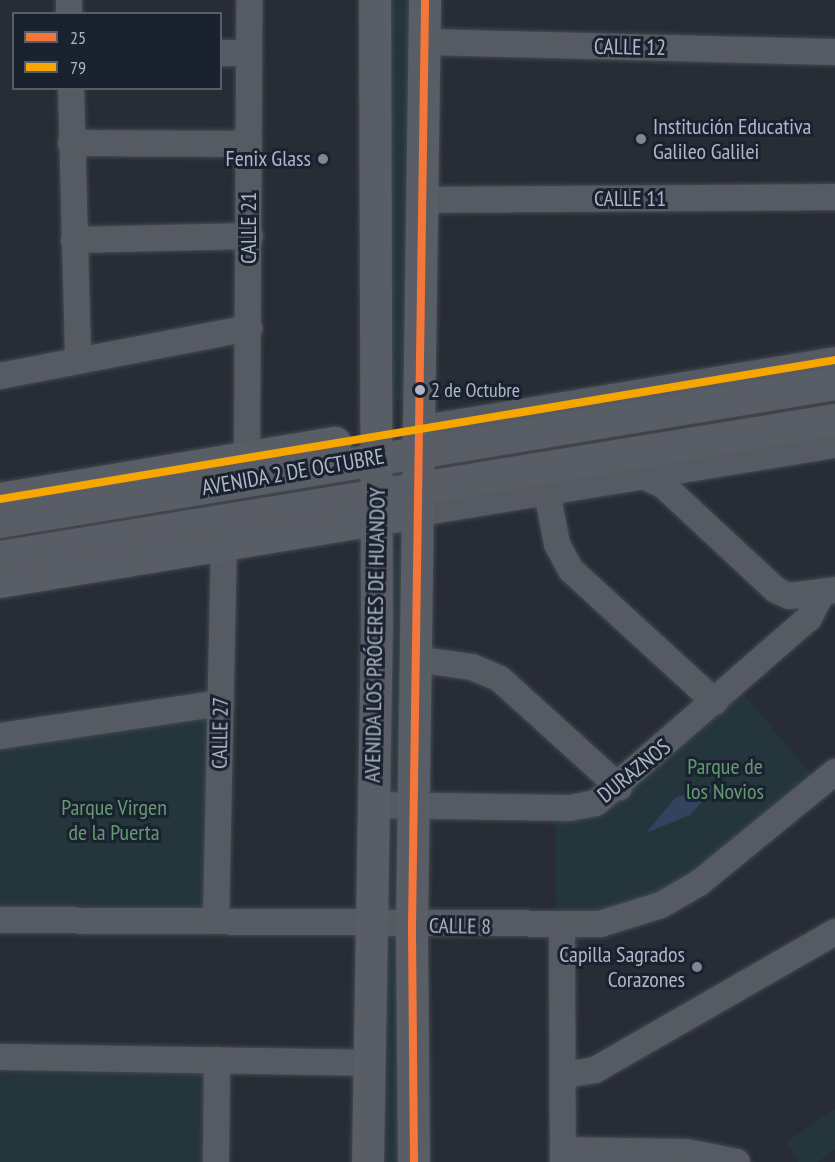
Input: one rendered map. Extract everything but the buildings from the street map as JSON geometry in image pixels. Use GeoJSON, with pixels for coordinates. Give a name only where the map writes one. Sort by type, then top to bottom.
{"type":"FeatureCollection","features":[{"type":"Feature","properties":{"kind":"main road","name":"AVENIDA LOS PRÓCERES DE HUANDOY"},"geometry":{"type":"LineString","coordinates":[[368,1162],[369,922],[378,448],[375,0]]}},
{"type":"Feature","properties":{"kind":"main road","name":"AVENIDA LOS PRÓCERES DE HUANDOY"},"geometry":{"type":"LineString","coordinates":[[414,1162],[412,925],[419,440],[426,200],[425,0]]}},
{"type":"Feature","properties":{"kind":"main road","name":"AVENIDA 2 DE OCTUBRE"},"geometry":{"type":"LineString","coordinates":[[0,522],[419,440],[835,384]]}},
{"type":"Feature","properties":{"kind":"main road","name":"AVENIDA 2 DE OCTUBRE"},"geometry":{"type":"LineString","coordinates":[[0,582],[224,545],[377,507],[835,420]]}},
{"type":"Feature","properties":{"kind":"main road","name":"AVENIDA 2 DE OCTUBRE"},"geometry":{"type":"LineString","coordinates":[[0,499],[247,457],[378,448]]}},
{"type":"Feature","properties":{"kind":"main road","name":"AVENIDA 2 DE OCTUBRE"},"geometry":{"type":"LineString","coordinates":[[0,556],[377,507]]}},
{"type":"Feature","properties":{"kind":"street","name":"CALLE 21"},"geometry":{"type":"LineString","coordinates":[[247,457],[250,236],[249,0]]}},
{"type":"Feature","properties":{"kind":"street","name":"CALLE 12"},"geometry":{"type":"LineString","coordinates":[[425,42],[835,52]]}},
{"type":"Feature","properties":{"kind":"street"},"geometry":{"type":"LineString","coordinates":[[222,53],[248,53]]}},
{"type":"Feature","properties":{"kind":"street"},"geometry":{"type":"LineString","coordinates":[[71,90],[78,361]]}},
{"type":"Feature","properties":{"kind":"street"},"geometry":{"type":"LineString","coordinates":[[71,143],[249,144]]}},
{"type":"Feature","properties":{"kind":"street","name":"CALLE 11"},"geometry":{"type":"LineString","coordinates":[[426,200],[835,197]]}},
{"type":"Feature","properties":{"kind":"street"},"geometry":{"type":"LineString","coordinates":[[74,240],[250,236]]}},
{"type":"Feature","properties":{"kind":"street"},"geometry":{"type":"LineString","coordinates":[[0,376],[249,328]]}},
{"type":"Feature","properties":{"kind":"street","name":"AVENIDA 2 DE OCTUBRE"},"geometry":{"type":"LineString","coordinates":[[419,440],[835,360]]}},
{"type":"Feature","properties":{"kind":"street","name":"AVENIDA 2 DE OCTUBRE"},"geometry":{"type":"LineString","coordinates":[[419,499],[547,492],[835,445]]}},
{"type":"Feature","properties":{"kind":"street"},"geometry":{"type":"LineString","coordinates":[[643,476],[664,486],[776,590],[789,596],[829,591]]}},
{"type":"Feature","properties":{"kind":"street"},"geometry":{"type":"LineString","coordinates":[[547,492],[557,544],[571,570],[715,702]]}},
{"type":"Feature","properties":{"kind":"street","name":"CALLE 27"},"geometry":{"type":"LineString","coordinates":[[216,921],[224,545]]}},
{"type":"Feature","properties":{"kind":"street","name":"DURAZNOS"},"geometry":{"type":"LineString","coordinates":[[372,805],[570,808],[596,803],[619,787],[808,618],[829,591]]}},
{"type":"Feature","properties":{"kind":"street"},"geometry":{"type":"LineString","coordinates":[[416,659],[472,667],[500,679],[619,787]]}},
{"type":"Feature","properties":{"kind":"street"},"geometry":{"type":"LineString","coordinates":[[0,736],[221,703]]}},
{"type":"Feature","properties":{"kind":"street","name":"CALLE 8"},"geometry":{"type":"LineString","coordinates":[[0,920],[369,922],[412,925],[562,927],[620,919],[678,896],[835,772]]}},
{"type":"Feature","properties":{"kind":"street"},"geometry":{"type":"LineString","coordinates":[[562,927],[564,1156],[687,1152],[737,1162]]}},
{"type":"Feature","properties":{"kind":"street"},"geometry":{"type":"LineString","coordinates":[[564,1076],[595,1070],[835,932]]}},
{"type":"Feature","properties":{"kind":"street"},"geometry":{"type":"LineString","coordinates":[[0,1057],[368,1063]]}},
{"type":"Feature","properties":{"kind":"street"},"geometry":{"type":"LineString","coordinates":[[216,1162],[217,1060]]}},
{"type":"Feature","properties":{"kind":"green space"},"geometry":{"type":"Polygon","coordinates":[[[391,0],[419,0],[418,400],[389,400],[391,0]]]}},
{"type":"Feature","properties":{"kind":"green space"},"geometry":{"type":"Polygon","coordinates":[[[409,548],[402,797],[388,792],[389,549],[409,548]]]}},
{"type":"Feature","properties":{"kind":"green space","name":"Parque de los Novios"},"geometry":{"type":"Polygon","coordinates":[[[741,691],[813,776],[707,868],[629,907],[556,917],[556,814],[741,691]]]}},
{"type":"Feature","properties":{"kind":"green space","name":"Parque Virgen de la Puerta"},"geometry":{"type":"Polygon","coordinates":[[[210,714],[210,914],[0,914],[0,743],[210,714]]]}},
{"type":"Feature","properties":{"kind":"green space"},"geometry":{"type":"Polygon","coordinates":[[[389,816],[403,816],[401,912],[389,910],[389,816]]]}},
{"type":"Feature","properties":{"kind":"green space"},"geometry":{"type":"Polygon","coordinates":[[[395,938],[403,939],[405,1162],[387,1162],[388,944],[395,938]]]}},
{"type":"Feature","properties":{"kind":"green space"},"geometry":{"type":"Polygon","coordinates":[[[210,1072],[210,1162],[0,1162],[0,1073],[210,1072]]]}},
{"type":"Feature","properties":{"kind":"green space"},"geometry":{"type":"Polygon","coordinates":[[[835,1109],[835,1150],[817,1162],[799,1162],[786,1142],[835,1109]]]}},
{"type":"Feature","properties":{"kind":"water"},"geometry":{"type":"Polygon","coordinates":[[[720,782],[690,815],[646,833],[675,798],[720,782]]]}},
{"type":"Feature","properties":{"kind":"transit line","name":"25"},"geometry":{"type":"LineString","coordinates":[[414,1162],[412,925],[425,0]]}},
{"type":"Feature","properties":{"kind":"transit line","name":"79"},"geometry":{"type":"LineString","coordinates":[[0,499],[835,360]]}},
{"type":"Feature","properties":{"kind":"place","name":"Institución Educativa Galileo Galilei"},"geometry":{"type":"Point","coordinates":[641,139]}},
{"type":"Feature","properties":{"kind":"place","name":"Fenix Glass"},"geometry":{"type":"Point","coordinates":[323,159]}},
{"type":"Feature","properties":{"kind":"place","name":"2 de Octubre"},"geometry":{"type":"Point","coordinates":[420,390]}},
{"type":"Feature","properties":{"kind":"place","name":"Capilla Sagrados Corazones"},"geometry":{"type":"Point","coordinates":[697,967]}}]}
